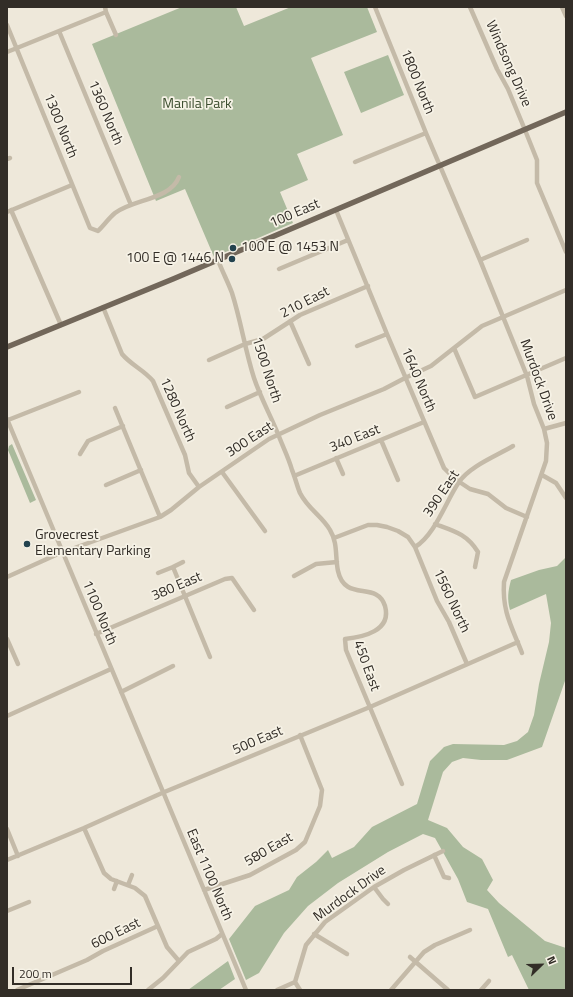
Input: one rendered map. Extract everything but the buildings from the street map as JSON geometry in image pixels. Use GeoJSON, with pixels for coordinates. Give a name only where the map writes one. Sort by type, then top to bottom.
{"type":"FeatureCollection","features":[{"type":"Feature","properties":{"kind":"main road","name":"100 East"},"geometry":{"type":"LineString","coordinates":[[7,347],[218,260],[566,112]]}},
{"type":"Feature","properties":{"kind":"street","name":"1800 North"},"geometry":{"type":"LineString","coordinates":[[375,7],[440,166]]}},
{"type":"Feature","properties":{"kind":"street","name":"Windsong Drive"},"geometry":{"type":"LineString","coordinates":[[470,7],[497,69],[508,89],[525,130],[536,160],[537,183],[566,252]]}},
{"type":"Feature","properties":{"kind":"street"},"geometry":{"type":"LineString","coordinates":[[562,7],[566,16]]}},
{"type":"Feature","properties":{"kind":"street"},"geometry":{"type":"LineString","coordinates":[[7,52],[59,31],[106,9],[116,35]]}},
{"type":"Feature","properties":{"kind":"street","name":"1300 North"},"geometry":{"type":"LineString","coordinates":[[7,25],[90,228],[98,231],[115,213],[131,205]]}},
{"type":"Feature","properties":{"kind":"street","name":"1360 North"},"geometry":{"type":"LineString","coordinates":[[59,31],[131,205]]}},
{"type":"Feature","properties":{"kind":"street"},"geometry":{"type":"LineString","coordinates":[[355,162],[426,133]]}},
{"type":"Feature","properties":{"kind":"street","name":"Murdock Drive"},"geometry":{"type":"LineString","coordinates":[[440,166],[527,376],[534,404],[544,429],[547,443],[546,461],[542,475],[504,582],[503,597],[506,613],[522,654]]}},
{"type":"Feature","properties":{"kind":"street"},"geometry":{"type":"LineString","coordinates":[[131,205],[167,191],[177,184],[179,178]]}},
{"type":"Feature","properties":{"kind":"street"},"geometry":{"type":"LineString","coordinates":[[61,325],[9,211],[72,185]]}},
{"type":"Feature","properties":{"kind":"street","name":"1640 North"},"geometry":{"type":"LineString","coordinates":[[336,210],[405,378],[444,468],[470,489],[488,494],[506,508],[527,517]]}},
{"type":"Feature","properties":{"kind":"street"},"geometry":{"type":"LineString","coordinates":[[279,269],[348,240]]}},
{"type":"Feature","properties":{"kind":"street"},"geometry":{"type":"LineString","coordinates":[[480,260],[527,240]]}},
{"type":"Feature","properties":{"kind":"street","name":"1500 North"},"geometry":{"type":"LineString","coordinates":[[218,260],[232,293],[245,344],[260,392],[278,434],[300,493],[308,505],[325,523],[334,538],[337,562],[343,583],[352,589],[371,592],[377,595],[382,600],[386,613]]}},
{"type":"Feature","properties":{"kind":"street","name":"210 East"},"geometry":{"type":"LineString","coordinates":[[209,360],[245,344],[263,339],[300,315],[368,286]]}},
{"type":"Feature","properties":{"kind":"street","name":"300 East"},"geometry":{"type":"LineString","coordinates":[[7,577],[62,553],[160,516],[171,510],[199,487],[261,443],[278,434],[384,389],[431,366],[482,326],[566,290]]}},
{"type":"Feature","properties":{"kind":"street","name":"1280 North"},"geometry":{"type":"LineString","coordinates":[[103,307],[122,354],[127,360],[147,374],[153,381],[185,455],[189,473],[199,487]]}},
{"type":"Feature","properties":{"kind":"street"},"geometry":{"type":"LineString","coordinates":[[290,321],[309,364]]}},
{"type":"Feature","properties":{"kind":"street"},"geometry":{"type":"LineString","coordinates":[[357,346],[387,334]]}},
{"type":"Feature","properties":{"kind":"street"},"geometry":{"type":"LineString","coordinates":[[454,348],[475,397],[566,358]]}},
{"type":"Feature","properties":{"kind":"street"},"geometry":{"type":"LineString","coordinates":[[7,420],[79,392]]}},
{"type":"Feature","properties":{"kind":"street"},"geometry":{"type":"LineString","coordinates":[[227,407],[260,392]]}},
{"type":"Feature","properties":{"kind":"street"},"geometry":{"type":"LineString","coordinates":[[115,408],[160,516]]}},
{"type":"Feature","properties":{"kind":"street","name":"1100 North"},"geometry":{"type":"LineString","coordinates":[[7,420],[162,793]]}},
{"type":"Feature","properties":{"kind":"street","name":"340 East"},"geometry":{"type":"LineString","coordinates":[[294,476],[424,422]]}},
{"type":"Feature","properties":{"kind":"street"},"geometry":{"type":"LineString","coordinates":[[544,429],[566,423]]}},
{"type":"Feature","properties":{"kind":"street"},"geometry":{"type":"LineString","coordinates":[[80,454],[88,441],[123,426]]}},
{"type":"Feature","properties":{"kind":"street"},"geometry":{"type":"LineString","coordinates":[[381,440],[398,480]]}},
{"type":"Feature","properties":{"kind":"street","name":"390 East"},"geometry":{"type":"LineString","coordinates":[[414,547],[426,538],[460,481],[473,469],[513,446]]}},
{"type":"Feature","properties":{"kind":"street"},"geometry":{"type":"LineString","coordinates":[[336,458],[343,474]]}},
{"type":"Feature","properties":{"kind":"street"},"geometry":{"type":"LineString","coordinates":[[106,485],[141,470]]}},
{"type":"Feature","properties":{"kind":"street"},"geometry":{"type":"LineString","coordinates":[[222,472],[265,531]]}},
{"type":"Feature","properties":{"kind":"street"},"geometry":{"type":"LineString","coordinates":[[542,475],[556,483],[566,498]]}},
{"type":"Feature","properties":{"kind":"street"},"geometry":{"type":"LineString","coordinates":[[435,524],[466,537],[473,544],[478,552],[475,567]]}},
{"type":"Feature","properties":{"kind":"street","name":"1560 North"},"geometry":{"type":"LineString","coordinates":[[334,538],[368,525],[377,525],[398,531],[408,537],[414,547],[437,601],[449,622],[467,664]]}},
{"type":"Feature","properties":{"kind":"street"},"geometry":{"type":"LineString","coordinates":[[158,573],[183,562]]}},
{"type":"Feature","properties":{"kind":"street"},"geometry":{"type":"LineString","coordinates":[[294,576],[316,564],[337,562]]}},
{"type":"Feature","properties":{"kind":"street"},"geometry":{"type":"LineString","coordinates":[[174,567],[210,657]]}},
{"type":"Feature","properties":{"kind":"street","name":"380 East"},"geometry":{"type":"LineString","coordinates":[[96,634],[225,579],[232,578],[254,610]]}},
{"type":"Feature","properties":{"kind":"street","name":"450 East"},"geometry":{"type":"LineString","coordinates":[[370,707],[346,650],[345,639],[372,633],[382,625],[386,613]]}},
{"type":"Feature","properties":{"kind":"street"},"geometry":{"type":"LineString","coordinates":[[7,639],[18,664]]}},
{"type":"Feature","properties":{"kind":"street","name":"500 East"},"geometry":{"type":"LineString","coordinates":[[7,860],[162,793],[370,707],[518,642]]}},
{"type":"Feature","properties":{"kind":"street"},"geometry":{"type":"LineString","coordinates":[[121,692],[173,666]]}},
{"type":"Feature","properties":{"kind":"street"},"geometry":{"type":"LineString","coordinates":[[7,716],[111,668]]}},
{"type":"Feature","properties":{"kind":"street"},"geometry":{"type":"LineString","coordinates":[[370,707],[402,784]]}},
{"type":"Feature","properties":{"kind":"street","name":"580 East"},"geometry":{"type":"LineString","coordinates":[[204,890],[250,875],[296,850],[305,842],[320,806],[322,790],[300,735]]}},
{"type":"Feature","properties":{"kind":"street","name":"East 1100 North"},"geometry":{"type":"LineString","coordinates":[[162,793],[246,990]]}},
{"type":"Feature","properties":{"kind":"street"},"geometry":{"type":"LineString","coordinates":[[84,828],[103,871],[117,881],[138,890],[144,896],[167,947],[179,961]]}},
{"type":"Feature","properties":{"kind":"street"},"geometry":{"type":"LineString","coordinates":[[7,829],[18,856]]}},
{"type":"Feature","properties":{"kind":"street","name":"Murdock Drive"},"geometry":{"type":"LineString","coordinates":[[295,982],[306,946],[325,922],[374,887],[442,851]]}},
{"type":"Feature","properties":{"kind":"street"},"geometry":{"type":"LineString","coordinates":[[434,855],[444,877],[450,878]]}},
{"type":"Feature","properties":{"kind":"street"},"geometry":{"type":"LineString","coordinates":[[128,885],[132,875]]}},
{"type":"Feature","properties":{"kind":"street"},"geometry":{"type":"LineString","coordinates":[[114,888],[117,881]]}},
{"type":"Feature","properties":{"kind":"street"},"geometry":{"type":"LineString","coordinates":[[374,887],[388,904]]}},
{"type":"Feature","properties":{"kind":"street"},"geometry":{"type":"LineString","coordinates":[[7,911],[29,902]]}},
{"type":"Feature","properties":{"kind":"street","name":"600 East"},"geometry":{"type":"LineString","coordinates":[[17,990],[87,960],[103,951],[158,926]]}},
{"type":"Feature","properties":{"kind":"street"},"geometry":{"type":"LineString","coordinates":[[391,990],[424,952],[435,945],[470,930]]}},
{"type":"Feature","properties":{"kind":"street"},"geometry":{"type":"LineString","coordinates":[[148,990],[163,978],[193,948],[216,939],[222,934]]}},
{"type":"Feature","properties":{"kind":"street"},"geometry":{"type":"LineString","coordinates":[[314,934],[347,954]]}},
{"type":"Feature","properties":{"kind":"street"},"geometry":{"type":"LineString","coordinates":[[410,957],[448,990]]}},
{"type":"Feature","properties":{"kind":"street"},"geometry":{"type":"LineString","coordinates":[[481,990],[489,981]]}},
{"type":"Feature","properties":{"kind":"street"},"geometry":{"type":"LineString","coordinates":[[277,990],[295,982],[300,990]]}},
{"type":"Feature","properties":{"kind":"green space","name":"Manila Park"},"geometry":{"type":"Polygon","coordinates":[[[182,7],[236,7],[244,26],[291,7],[367,7],[377,32],[311,58],[343,135],[297,154],[308,180],[280,192],[293,223],[214,257],[185,189],[156,201],[92,44],[182,7]]]}},
{"type":"Feature","properties":{"kind":"green space"},"geometry":{"type":"Polygon","coordinates":[[[388,55],[404,95],[361,113],[344,72],[388,55]]]}},
{"type":"Feature","properties":{"kind":"green space"},"geometry":{"type":"Polygon","coordinates":[[[12,444],[36,500],[30,503],[8,450],[9,446],[12,444]]]}},
{"type":"Feature","properties":{"kind":"green space"},"geometry":{"type":"Polygon","coordinates":[[[566,557],[566,678],[542,747],[507,760],[463,758],[452,762],[443,772],[428,820],[447,828],[463,847],[482,859],[493,880],[487,890],[499,903],[545,941],[566,948],[566,990],[529,990],[512,955],[508,957],[488,909],[467,902],[458,879],[435,838],[423,834],[388,852],[338,883],[308,906],[284,933],[259,973],[246,980],[229,939],[255,906],[289,890],[297,877],[328,850],[332,858],[354,847],[372,827],[417,804],[430,761],[444,747],[453,744],[504,745],[517,741],[528,732],[534,715],[539,684],[549,642],[551,623],[546,594],[510,610],[508,599],[510,584],[511,580],[539,570],[557,566],[566,557]]]}},
{"type":"Feature","properties":{"kind":"green space"},"geometry":{"type":"Polygon","coordinates":[[[228,961],[235,979],[219,990],[188,990],[228,961]]]}},
{"type":"Feature","properties":{"kind":"place","name":"100 E @ 1453 N"},"geometry":{"type":"Point","coordinates":[233,248]}},
{"type":"Feature","properties":{"kind":"place","name":"100 E @ 1446 N"},"geometry":{"type":"Point","coordinates":[232,259]}},
{"type":"Feature","properties":{"kind":"place","name":"Grovecrest Elementary Parking"},"geometry":{"type":"Point","coordinates":[27,544]}}]}
